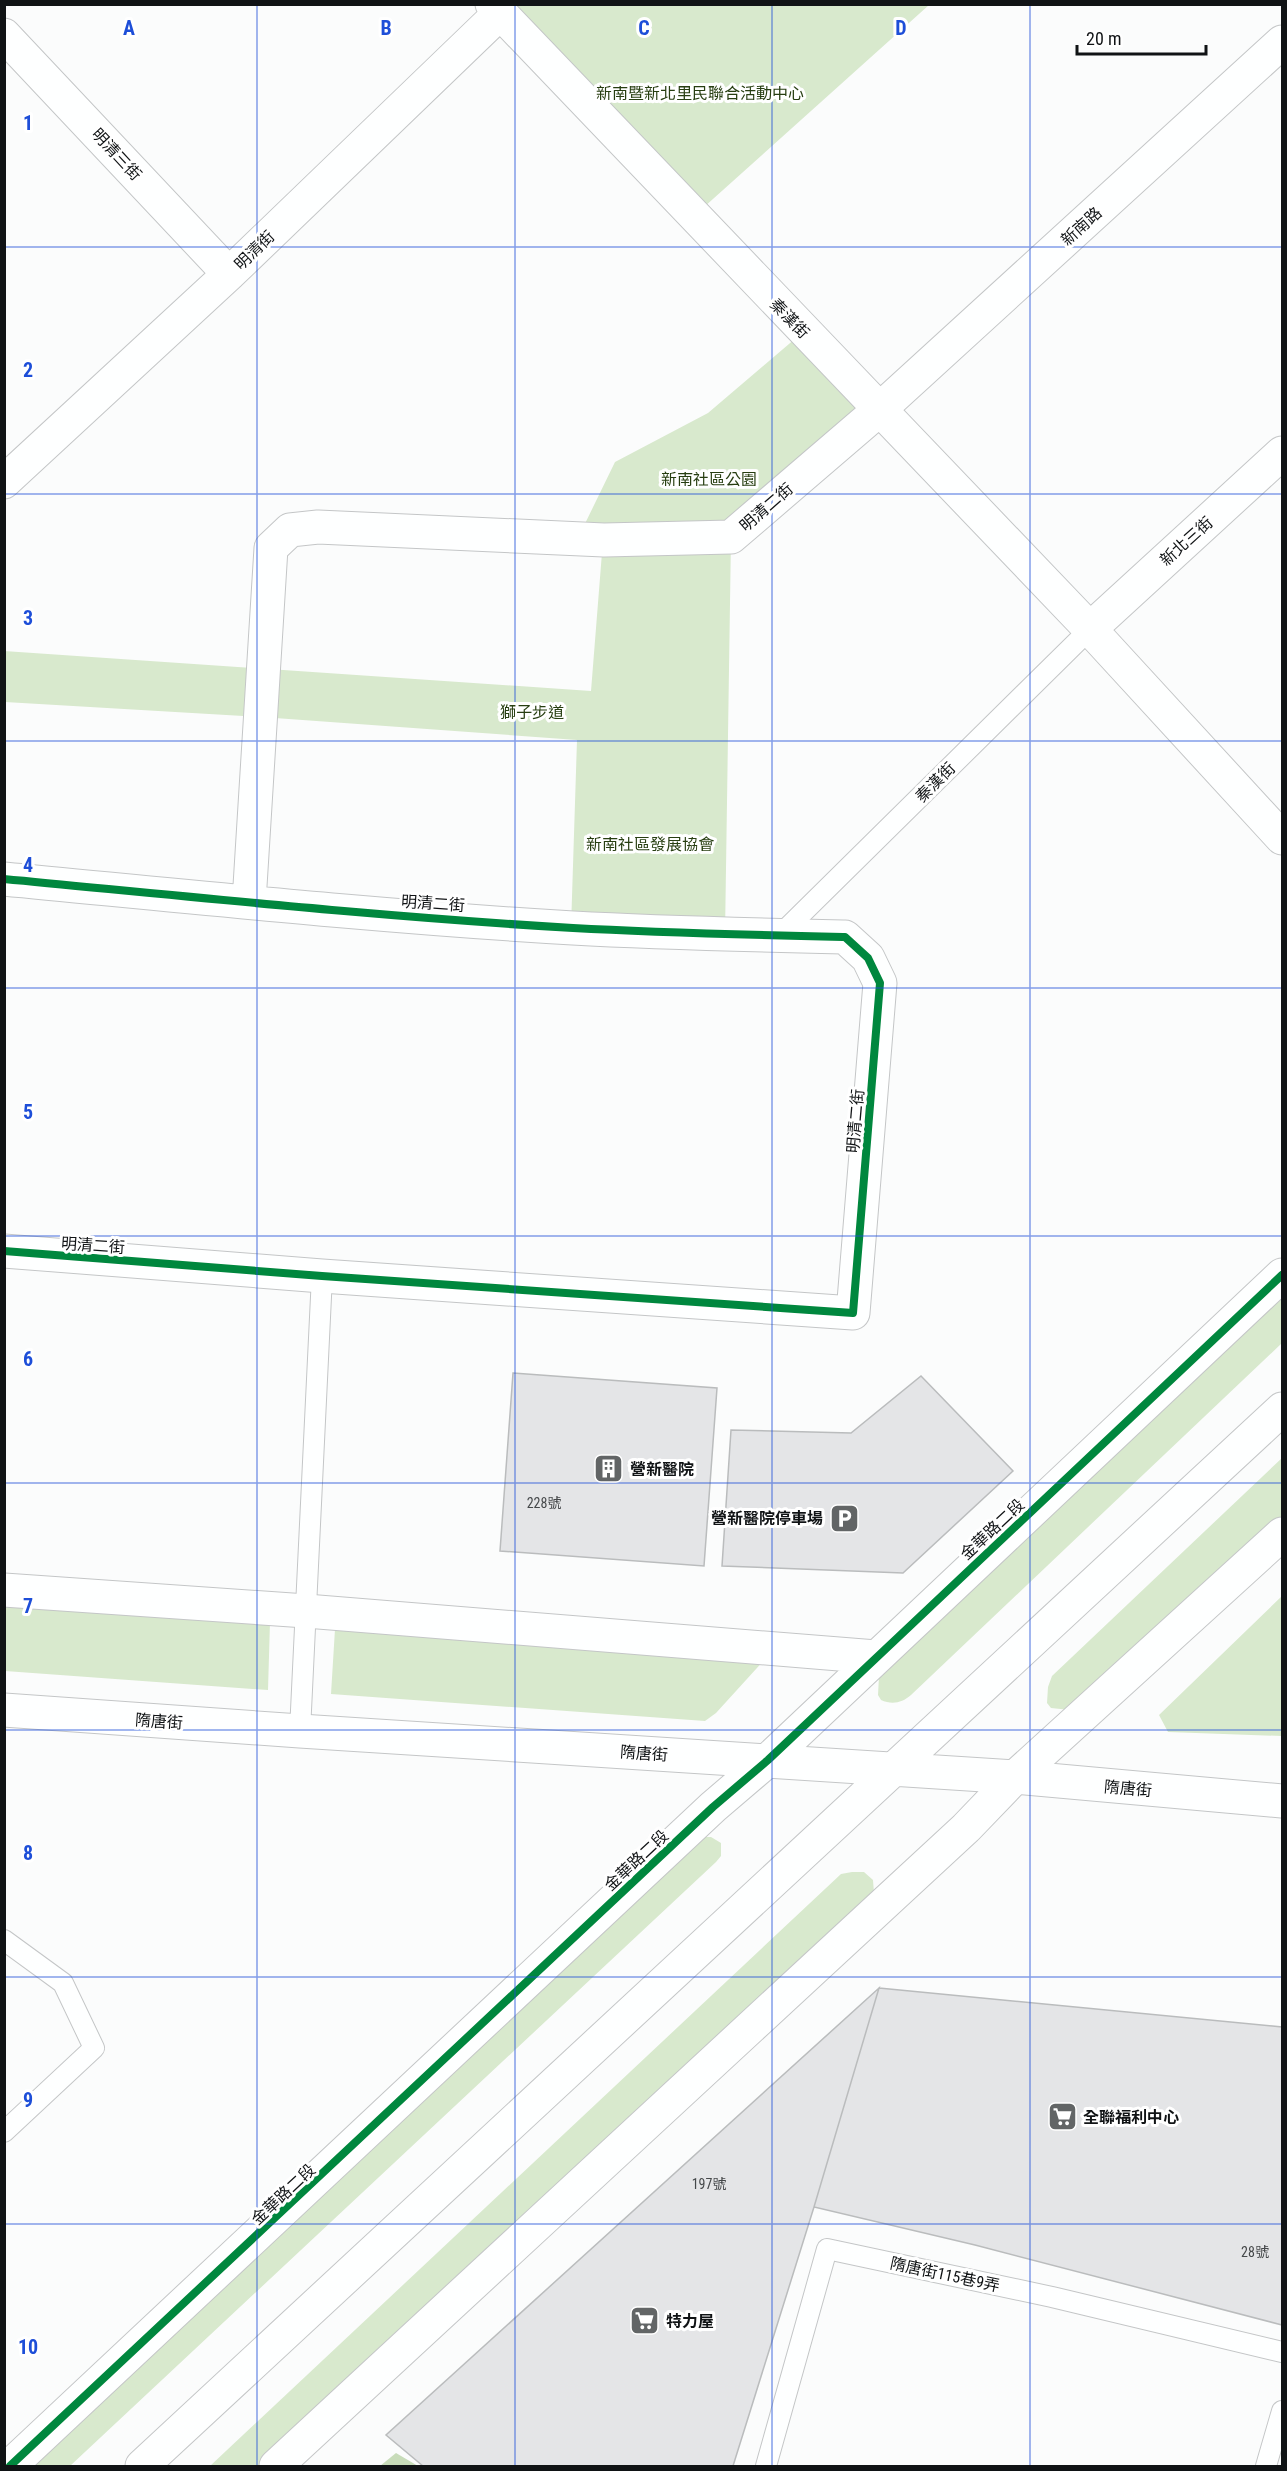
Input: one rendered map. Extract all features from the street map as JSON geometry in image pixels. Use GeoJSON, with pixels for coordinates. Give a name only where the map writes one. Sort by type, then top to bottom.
{"type":"FeatureCollection","features":[{"type":"Feature","properties":{"kind":"street","name":"明清街"},"geometry":{"type":"LineString","coordinates":[[4,483],[229,274],[496,9]]}},
{"type":"Feature","properties":{"kind":"street","name":"秦漢街"},"geometry":{"type":"LineString","coordinates":[[496,9],[1090,629],[1282,838]]}},
{"type":"Feature","properties":{"kind":"street","name":"明清三街"},"geometry":{"type":"LineString","coordinates":[[4,35],[229,274]]}},
{"type":"Feature","properties":{"kind":"street","name":"新南路"},"geometry":{"type":"LineString","coordinates":[[879,410],[1282,42]]}},
{"type":"Feature","properties":{"kind":"street","name":"明清二街"},"geometry":{"type":"LineString","coordinates":[[249,902],[271,548],[290,530],[318,528],[604,540],[731,537],[879,410]]}},
{"type":"Feature","properties":{"kind":"street","name":"新北三街"},"geometry":{"type":"LineString","coordinates":[[1090,629],[1282,453]]}},
{"type":"Feature","properties":{"kind":"street","name":"明清二街"},"geometry":{"type":"LineString","coordinates":[[4,879],[249,902],[571,928],[845,937],[868,958],[880,983],[852,1312],[322,1276],[4,1251]]}},
{"type":"Feature","properties":{"kind":"street","name":"金華路二段"},"geometry":{"type":"LineString","coordinates":[[10,2466],[713,1806],[768,1760],[1282,1275]]}},
{"type":"Feature","properties":{"kind":"street"},"geometry":{"type":"LineString","coordinates":[[142,2466],[1282,1409]]}},
{"type":"Feature","properties":{"kind":"street"},"geometry":{"type":"LineString","coordinates":[[276,2466],[966,1828],[1015,1777],[1282,1534]]}},
{"type":"Feature","properties":{"kind":"street"},"geometry":{"type":"LineString","coordinates":[[4,1590],[306,1611],[876,1657]]}},
{"type":"Feature","properties":{"kind":"street","name":"隋唐街"},"geometry":{"type":"LineString","coordinates":[[4,1710],[1015,1777],[1282,1802]]}},
{"type":"Feature","properties":{"kind":"lane","name":"秦漢街"},"geometry":{"type":"LineString","coordinates":[[780,935],[1090,629]]}},
{"type":"Feature","properties":{"kind":"lane"},"geometry":{"type":"LineString","coordinates":[[300,1731],[322,1276]]}},
{"type":"Feature","properties":{"kind":"lane"},"geometry":{"type":"LineString","coordinates":[[4,1940],[63,1983],[94,2048],[4,2132]]}},
{"type":"Feature","properties":{"kind":"lane","name":"隋唐街115巷9弄"},"geometry":{"type":"LineString","coordinates":[[766,2466],[827,2249],[1052,2297],[1282,2352]]}},
{"type":"Feature","properties":{"kind":"lane"},"geometry":{"type":"LineString","coordinates":[[1266,2466],[1282,2411]]}},
{"type":"Feature","properties":{"kind":"green space","name":"新南暨新北里民聯合活動中心"},"geometry":{"type":"Polygon","coordinates":[[[497,5],[929,5],[694,216],[497,5]]]}},
{"type":"Feature","properties":{"kind":"green space"},"geometry":{"type":"Polygon","coordinates":[[[803,332],[879,410],[731,537],[725,935],[571,928],[577,740],[261,717],[5,702],[4,651],[591,691],[603,540],[578,538],[615,462],[708,413],[803,332]]]}},
{"type":"Feature","properties":{"kind":"green space"},"geometry":{"type":"Polygon","coordinates":[[[1282,1286],[1282,1343],[911,1695],[897,1702],[881,1700],[878,1695],[879,1676],[1282,1286]]]}},
{"type":"Feature","properties":{"kind":"green space"},"geometry":{"type":"Polygon","coordinates":[[[1282,1458],[1282,1516],[1080,1705],[1070,1710],[1051,1708],[1047,1703],[1048,1687],[1052,1676],[1282,1458]]]}},
{"type":"Feature","properties":{"kind":"green space"},"geometry":{"type":"Polygon","coordinates":[[[1282,1596],[1282,1736],[1168,1732],[1159,1715],[1282,1596]]]}},
{"type":"Feature","properties":{"kind":"green space"},"geometry":{"type":"Polygon","coordinates":[[[4,1604],[270,1622],[268,1690],[5,1671],[4,1604]]]}},
{"type":"Feature","properties":{"kind":"green space"},"geometry":{"type":"Polygon","coordinates":[[[335,1629],[767,1657],[716,1713],[705,1721],[331,1694],[335,1629]]]}},
{"type":"Feature","properties":{"kind":"green space"},"geometry":{"type":"Polygon","coordinates":[[[700,1837],[711,1837],[721,1843],[721,1856],[716,1862],[70,2466],[25,2466],[700,1837]]]}},
{"type":"Feature","properties":{"kind":"green space"},"geometry":{"type":"Polygon","coordinates":[[[864,1872],[873,1880],[874,1893],[262,2466],[210,2466],[841,1874],[864,1872]]]}},
{"type":"Feature","properties":{"kind":"green space"},"geometry":{"type":"Polygon","coordinates":[[[396,2453],[418,2466],[380,2466],[396,2453]]]}},
{"type":"Feature","properties":{"kind":"building","name":"營新醫院"},"geometry":{"type":"Polygon","coordinates":[[[513,1373],[717,1388],[704,1566],[500,1551],[513,1373]]]}},
{"type":"Feature","properties":{"kind":"building","name":"營新醫院停車場"},"geometry":{"type":"Polygon","coordinates":[[[921,1376],[1013,1471],[903,1573],[722,1566],[731,1430],[851,1433],[921,1376]]]}},
{"type":"Feature","properties":{"kind":"building","name":"全聯福利中心"},"geometry":{"type":"Polygon","coordinates":[[[879,1988],[1282,2027],[1282,2325],[975,2245],[814,2207],[879,1988]]]}},
{"type":"Feature","properties":{"kind":"building","name":"特力屋"},"geometry":{"type":"Polygon","coordinates":[[[879,1988],[814,2207],[733,2466],[423,2466],[386,2435],[879,1988]]]}},
{"type":"Feature","properties":{"kind":"cycle path"},"geometry":{"type":"LineString","coordinates":[[4,879],[289,906],[573,928],[845,937],[868,958],[880,983],[853,1313],[4,1251]]}},
{"type":"Feature","properties":{"kind":"cycle path"},"geometry":{"type":"LineString","coordinates":[[10,2466],[713,1807],[768,1760],[1282,1275]]}},
{"type":"Feature","properties":{"kind":"place","name":"營新醫院"},"geometry":{"type":"Point","coordinates":[609,1469]}},
{"type":"Feature","properties":{"kind":"place","name":"營新醫院停車場"},"geometry":{"type":"Point","coordinates":[844,1518]}},
{"type":"Feature","properties":{"kind":"place","name":"全聯福利中心"},"geometry":{"type":"Point","coordinates":[1062,2117]}},
{"type":"Feature","properties":{"kind":"place","name":"特力屋"},"geometry":{"type":"Point","coordinates":[645,2321]}},
{"type":"Feature","properties":{"kind":"park label","name":"新南社區公園"},"geometry":{"type":"Point","coordinates":[709,479]}},
{"type":"Feature","properties":{"kind":"park label","name":"獅子步道"},"geometry":{"type":"Point","coordinates":[532,712]}},
{"type":"Feature","properties":{"kind":"park label","name":"新南社區發展協會"},"geometry":{"type":"Point","coordinates":[650,844]}}]}
